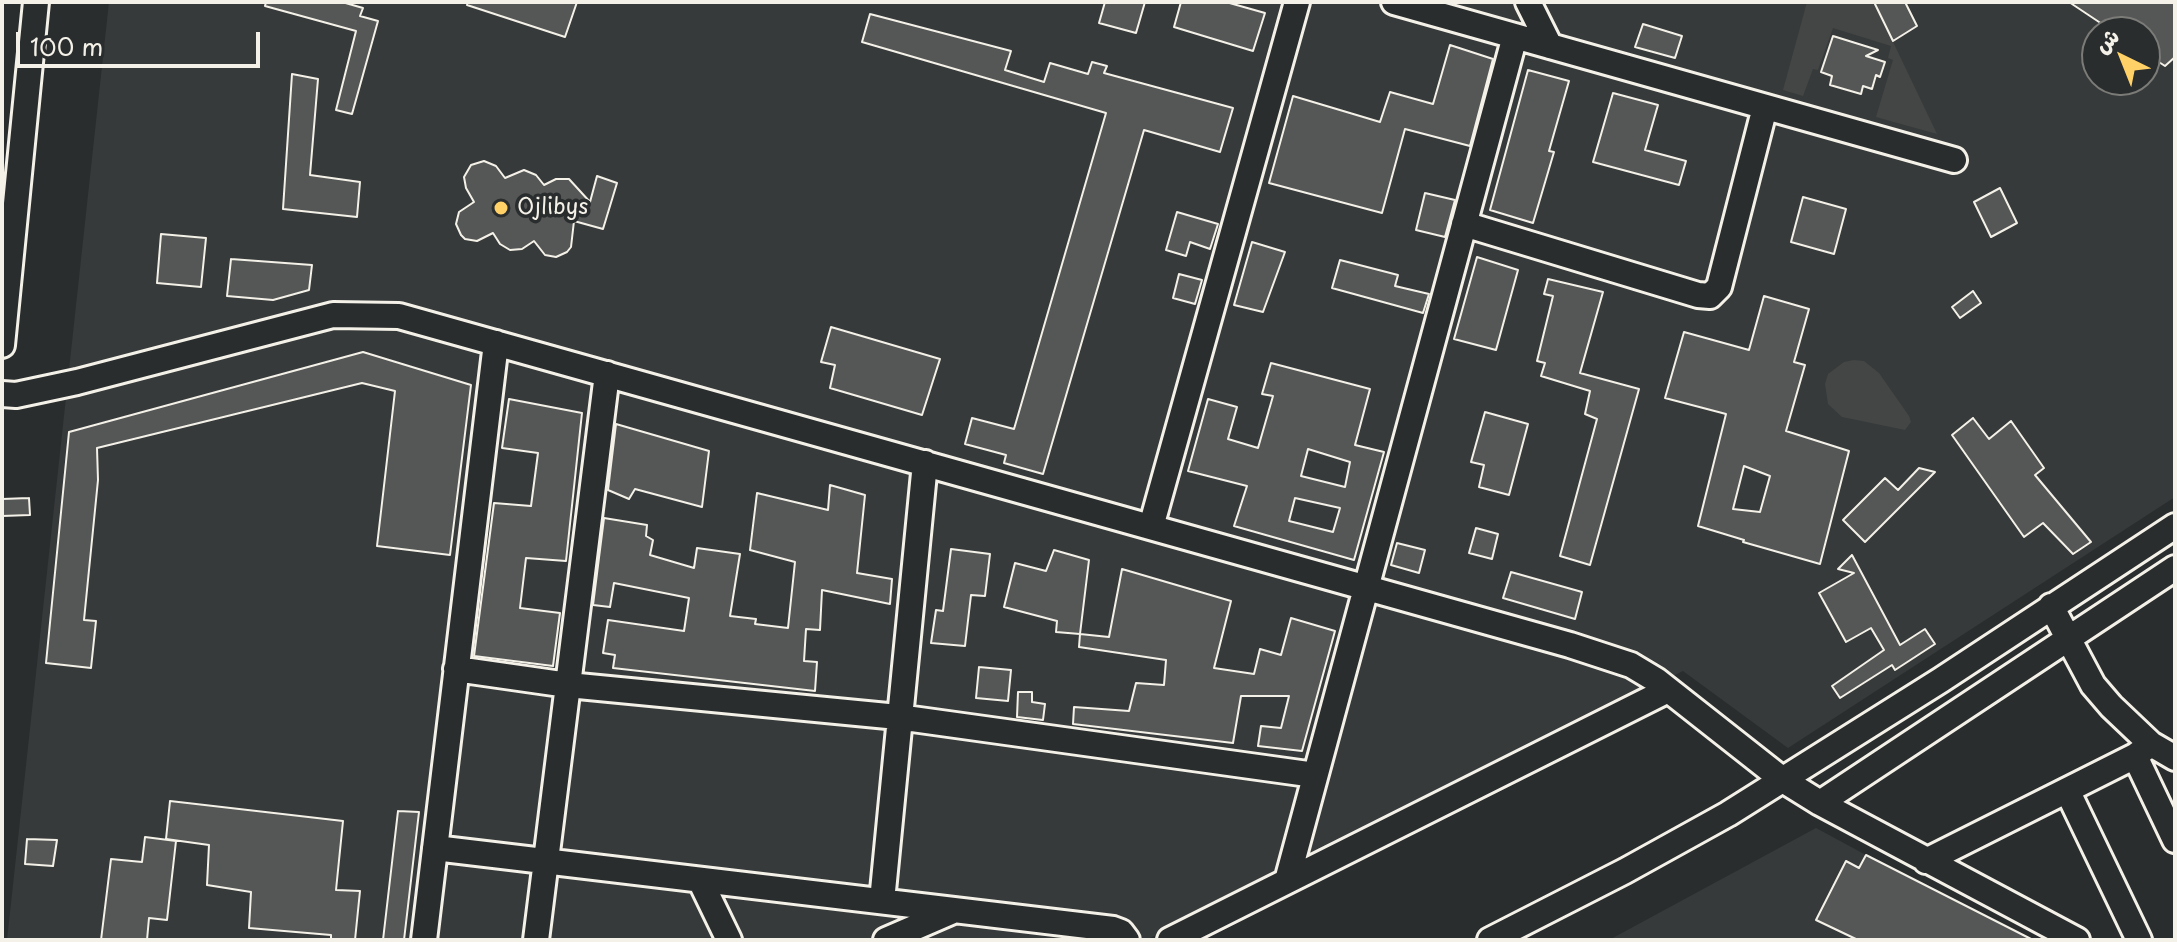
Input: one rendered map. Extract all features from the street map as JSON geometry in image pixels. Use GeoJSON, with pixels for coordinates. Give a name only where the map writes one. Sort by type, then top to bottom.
{"type":"FeatureCollection","features":[{"type":"Feature","properties":{"kind":"street"},"geometry":{"type":"LineString","coordinates":[[2,345],[11,155],[36,2]]}},
{"type":"Feature","properties":{"kind":"street"},"geometry":{"type":"LineString","coordinates":[[1151,527],[1297,2]]}},
{"type":"Feature","properties":{"kind":"street"},"geometry":{"type":"LineString","coordinates":[[1394,2],[1954,160]]}},
{"type":"Feature","properties":{"kind":"street"},"geometry":{"type":"LineString","coordinates":[[1528,2],[1550,46]]}},
{"type":"Feature","properties":{"kind":"street"},"geometry":{"type":"LineString","coordinates":[[1287,881],[1515,36]]}},
{"type":"Feature","properties":{"kind":"street"},"geometry":{"type":"LineString","coordinates":[[1464,224],[1698,295],[1710,296],[1719,287],[1765,107]]}},
{"type":"Feature","properties":{"kind":"street"},"geometry":{"type":"LineString","coordinates":[[2,394],[16,395],[77,382],[333,315],[399,316],[1570,645],[1631,665],[1783,780],[1820,803],[2077,940]]}},
{"type":"Feature","properties":{"kind":"street"},"geometry":{"type":"LineString","coordinates":[[424,940],[496,343]]}},
{"type":"Feature","properties":{"kind":"street"},"geometry":{"type":"LineString","coordinates":[[536,940],[607,374]]}},
{"type":"Feature","properties":{"kind":"street"},"geometry":{"type":"LineString","coordinates":[[882,901],[925,463]]}},
{"type":"Feature","properties":{"kind":"street"},"geometry":{"type":"LineString","coordinates":[[1490,940],[1674,845],[1783,780],[2169,530],[2175,556]]}},
{"type":"Feature","properties":{"kind":"street"},"geometry":{"type":"LineString","coordinates":[[1820,803],[2175,568]]}},
{"type":"Feature","properties":{"kind":"street"},"geometry":{"type":"LineString","coordinates":[[2051,606],[2093,685],[2143,750],[2175,840]]}},
{"type":"Feature","properties":{"kind":"street"},"geometry":{"type":"LineString","coordinates":[[456,669],[568,685],[898,717],[1315,775]]}},
{"type":"Feature","properties":{"kind":"street"},"geometry":{"type":"LineString","coordinates":[[1170,940],[1668,690]]}},
{"type":"Feature","properties":{"kind":"street"},"geometry":{"type":"LineString","coordinates":[[1926,861],[2143,750],[2175,758]]}},
{"type":"Feature","properties":{"kind":"street"},"geometry":{"type":"LineString","coordinates":[[2067,790],[2139,940]]}},
{"type":"Feature","properties":{"kind":"street"},"geometry":{"type":"LineString","coordinates":[[435,848],[1113,929],[1121,932],[1127,940]]}},
{"type":"Feature","properties":{"kind":"street"},"geometry":{"type":"LineString","coordinates":[[700,880],[729,940]]}},
{"type":"Feature","properties":{"kind":"street"},"geometry":{"type":"LineString","coordinates":[[886,940],[955,910]]}},
{"type":"Feature","properties":{"kind":"shaded area"},"geometry":{"type":"Polygon","coordinates":[[[109,2],[2175,2],[2175,497],[1788,748],[1683,671],[1146,940],[7,940],[109,2]]]}},
{"type":"Feature","properties":{"kind":"shaded area"},"geometry":{"type":"Polygon","coordinates":[[[1807,2],[1874,2],[1937,134],[1876,117],[1893,60],[1888,58],[1891,46],[1833,28],[1818,70],[1813,69],[1803,96],[1783,90],[1807,2]]]}},
{"type":"Feature","properties":{"kind":"shaded area"},"geometry":{"type":"Polygon","coordinates":[[[1864,361],[1879,373],[1909,416],[1911,422],[1905,430],[1842,417],[1828,404],[1825,384],[1828,374],[1844,362],[1864,361]]]}},
{"type":"Feature","properties":{"kind":"shaded area"},"geometry":{"type":"Polygon","coordinates":[[[1816,828],[1866,855],[2033,940],[1609,940],[1816,828]]]}},
{"type":"Feature","properties":{"kind":"building"},"geometry":{"type":"Polygon","coordinates":[[[266,2],[342,2],[363,8],[360,16],[378,21],[352,114],[336,110],[356,31],[265,6],[266,2]]]}},
{"type":"Feature","properties":{"kind":"building"},"geometry":{"type":"Polygon","coordinates":[[[468,2],[577,2],[565,37],[467,5],[468,2]]]}},
{"type":"Feature","properties":{"kind":"building"},"geometry":{"type":"Polygon","coordinates":[[[1105,2],[1145,2],[1136,33],[1099,23],[1105,2]]]}},
{"type":"Feature","properties":{"kind":"building"},"geometry":{"type":"Polygon","coordinates":[[[1181,2],[1226,2],[1265,13],[1253,51],[1174,27],[1181,2]]]}},
{"type":"Feature","properties":{"kind":"building"},"geometry":{"type":"Polygon","coordinates":[[[1874,2],[1905,2],[1917,26],[1893,41],[1874,2]]]}},
{"type":"Feature","properties":{"kind":"building"},"geometry":{"type":"Polygon","coordinates":[[[2069,2],[2175,2],[2175,57],[2165,66],[2161,63],[2161,16],[2090,16],[2069,2]]]}},
{"type":"Feature","properties":{"kind":"building"},"geometry":{"type":"Polygon","coordinates":[[[870,14],[1011,51],[1005,70],[1044,82],[1050,63],[1088,74],[1092,62],[1107,66],[1104,73],[1233,108],[1220,152],[1144,130],[1043,474],[1004,463],[1006,455],[965,444],[972,418],[1014,429],[1106,113],[862,42],[870,14]]]}},
{"type":"Feature","properties":{"kind":"building"},"geometry":{"type":"Polygon","coordinates":[[[1643,24],[1682,36],[1675,58],[1635,47],[1643,24]]]}},
{"type":"Feature","properties":{"kind":"building"},"geometry":{"type":"Polygon","coordinates":[[[1833,36],[1878,50],[1866,56],[1885,62],[1880,77],[1876,75],[1872,89],[1863,86],[1861,94],[1830,85],[1832,76],[1821,72],[1833,36]]]}},
{"type":"Feature","properties":{"kind":"building"},"geometry":{"type":"Polygon","coordinates":[[[1450,45],[1493,59],[1470,146],[1405,129],[1382,213],[1269,183],[1293,96],[1380,122],[1390,92],[1433,104],[1450,45]]]}},
{"type":"Feature","properties":{"kind":"building"},"geometry":{"type":"Polygon","coordinates":[[[1528,70],[1569,81],[1549,151],[1554,152],[1533,223],[1490,210],[1528,70]]]}},
{"type":"Feature","properties":{"kind":"building"},"geometry":{"type":"Polygon","coordinates":[[[292,74],[318,79],[310,175],[360,182],[357,217],[283,209],[292,74]]]}},
{"type":"Feature","properties":{"kind":"building"},"geometry":{"type":"Polygon","coordinates":[[[1613,93],[1658,105],[1645,150],[1686,161],[1679,185],[1593,162],[1613,93]]]}},
{"type":"Feature","properties":{"kind":"building"},"geometry":{"type":"Polygon","coordinates":[[[484,161],[496,166],[505,178],[524,170],[536,175],[544,185],[556,179],[569,179],[590,202],[597,176],[617,183],[603,229],[574,221],[571,247],[556,257],[545,255],[534,241],[522,249],[510,250],[500,244],[493,233],[477,241],[465,239],[456,224],[459,212],[474,202],[464,177],[471,165],[484,161]]]}},
{"type":"Feature","properties":{"kind":"building"},"geometry":{"type":"Polygon","coordinates":[[[2000,188],[2017,223],[1991,237],[1974,202],[2000,188]]]}},
{"type":"Feature","properties":{"kind":"building"},"geometry":{"type":"Polygon","coordinates":[[[1425,193],[1455,200],[1445,237],[1416,230],[1425,193]]]}},
{"type":"Feature","properties":{"kind":"building"},"geometry":{"type":"Polygon","coordinates":[[[1803,197],[1846,209],[1834,254],[1791,242],[1803,197]]]}},
{"type":"Feature","properties":{"kind":"building"},"geometry":{"type":"Polygon","coordinates":[[[1177,212],[1218,224],[1210,249],[1190,242],[1186,256],[1166,250],[1177,212]]]}},
{"type":"Feature","properties":{"kind":"building"},"geometry":{"type":"Polygon","coordinates":[[[161,234],[206,238],[201,287],[157,283],[161,234]]]}},
{"type":"Feature","properties":{"kind":"building"},"geometry":{"type":"Polygon","coordinates":[[[1252,242],[1285,252],[1263,312],[1234,305],[1252,242]]]}},
{"type":"Feature","properties":{"kind":"building"},"geometry":{"type":"Polygon","coordinates":[[[1477,257],[1518,270],[1496,350],[1454,339],[1477,257]]]}},
{"type":"Feature","properties":{"kind":"building"},"geometry":{"type":"Polygon","coordinates":[[[231,259],[312,265],[309,290],[273,300],[227,296],[231,259]]]}},
{"type":"Feature","properties":{"kind":"building"},"geometry":{"type":"Polygon","coordinates":[[[1340,260],[1398,275],[1395,286],[1429,294],[1423,313],[1332,288],[1340,260]]]}},
{"type":"Feature","properties":{"kind":"building"},"geometry":{"type":"Polygon","coordinates":[[[1179,274],[1202,280],[1195,304],[1173,298],[1179,274]]]}},
{"type":"Feature","properties":{"kind":"building"},"geometry":{"type":"Polygon","coordinates":[[[1548,279],[1603,292],[1580,373],[1639,389],[1590,565],[1560,556],[1597,419],[1585,414],[1590,391],[1541,376],[1545,363],[1537,361],[1553,296],[1544,294],[1548,279]]]}},
{"type":"Feature","properties":{"kind":"building"},"geometry":{"type":"Polygon","coordinates":[[[1973,291],[1981,303],[1960,318],[1952,307],[1973,291]]]}},
{"type":"Feature","properties":{"kind":"building"},"geometry":{"type":"Polygon","coordinates":[[[1764,296],[1809,309],[1794,362],[1805,365],[1786,431],[1849,451],[1820,564],[1698,526],[1726,414],[1665,398],[1684,332],[1749,350],[1764,296]],[[1744,466],[1733,509],[1760,512],[1770,476],[1744,466]]]}},
{"type":"Feature","properties":{"kind":"building"},"geometry":{"type":"Polygon","coordinates":[[[831,327],[940,359],[922,415],[830,388],[835,365],[821,362],[831,327]]]}},
{"type":"Feature","properties":{"kind":"building"},"geometry":{"type":"Polygon","coordinates":[[[363,352],[471,385],[450,555],[377,546],[395,391],[362,383],[97,448],[98,480],[84,620],[96,621],[91,668],[46,663],[69,432],[363,352]]]}},
{"type":"Feature","properties":{"kind":"building"},"geometry":{"type":"Polygon","coordinates":[[[1271,363],[1370,389],[1355,445],[1384,452],[1354,560],[1234,526],[1247,486],[1188,471],[1208,399],[1237,407],[1228,439],[1258,448],[1273,396],[1262,394],[1271,363]],[[1308,449],[1301,476],[1345,487],[1350,462],[1308,449]],[[1295,498],[1289,521],[1333,532],[1340,508],[1295,498]]]}},
{"type":"Feature","properties":{"kind":"building"},"geometry":{"type":"Polygon","coordinates":[[[509,399],[582,413],[566,561],[526,558],[520,608],[560,613],[553,666],[474,656],[494,503],[531,506],[538,453],[502,448],[509,399]]]}},
{"type":"Feature","properties":{"kind":"building"},"geometry":{"type":"Polygon","coordinates":[[[1485,412],[1528,424],[1509,495],[1479,487],[1484,465],[1471,462],[1485,412]]]}},
{"type":"Feature","properties":{"kind":"building"},"geometry":{"type":"Polygon","coordinates":[[[1973,418],[1989,439],[2011,421],[2044,468],[2035,475],[2091,542],[2073,554],[2043,523],[2024,537],[1952,435],[1973,418]]]}},
{"type":"Feature","properties":{"kind":"building"},"geometry":{"type":"Polygon","coordinates":[[[616,424],[709,451],[702,507],[635,489],[629,499],[608,490],[616,424]]]}},
{"type":"Feature","properties":{"kind":"building"},"geometry":{"type":"Polygon","coordinates":[[[1919,468],[1935,472],[1865,542],[1843,520],[1885,478],[1898,490],[1919,468]]]}},
{"type":"Feature","properties":{"kind":"building"},"geometry":{"type":"Polygon","coordinates":[[[830,485],[865,495],[857,573],[892,579],[890,604],[822,590],[820,630],[806,629],[804,661],[817,662],[815,691],[613,668],[615,655],[603,653],[608,620],[684,631],[689,598],[614,583],[610,607],[593,605],[604,518],[647,525],[646,536],[653,540],[650,555],[694,568],[697,548],[740,554],[730,616],[756,619],[755,624],[788,628],[795,562],[750,550],[757,493],[828,510],[830,485]]]}},
{"type":"Feature","properties":{"kind":"building"},"geometry":{"type":"Polygon","coordinates":[[[29,498],[30,515],[2,516],[2,499],[29,498]]]}},
{"type":"Feature","properties":{"kind":"building"},"geometry":{"type":"Polygon","coordinates":[[[1476,528],[1498,534],[1492,559],[1469,553],[1476,528]]]}},
{"type":"Feature","properties":{"kind":"building"},"geometry":{"type":"Polygon","coordinates":[[[1397,543],[1425,550],[1419,573],[1391,565],[1397,543]]]}},
{"type":"Feature","properties":{"kind":"building"},"geometry":{"type":"Polygon","coordinates":[[[951,549],[990,554],[985,596],[971,595],[965,646],[931,643],[936,610],[943,611],[951,549]]]}},
{"type":"Feature","properties":{"kind":"building"},"geometry":{"type":"Polygon","coordinates":[[[1054,550],[1089,560],[1080,634],[1056,632],[1057,621],[1004,607],[1015,563],[1046,571],[1054,550]]]}},
{"type":"Feature","properties":{"kind":"building"},"geometry":{"type":"Polygon","coordinates":[[[1852,555],[1900,645],[1925,629],[1935,644],[1895,670],[1892,665],[1840,698],[1832,686],[1884,650],[1871,628],[1846,642],[1819,593],[1854,573],[1838,569],[1852,555]]]}},
{"type":"Feature","properties":{"kind":"building"},"geometry":{"type":"Polygon","coordinates":[[[1122,569],[1231,601],[1214,668],[1254,674],[1260,649],[1281,655],[1291,618],[1335,631],[1302,751],[1258,746],[1261,726],[1281,728],[1289,696],[1241,696],[1233,743],[1073,724],[1074,707],[1129,711],[1136,683],[1164,685],[1166,660],[1079,647],[1080,634],[1109,637],[1122,569]]]}},
{"type":"Feature","properties":{"kind":"building"},"geometry":{"type":"Polygon","coordinates":[[[1511,572],[1582,592],[1575,619],[1503,598],[1511,572]]]}},
{"type":"Feature","properties":{"kind":"building"},"geometry":{"type":"Polygon","coordinates":[[[979,667],[1011,670],[1008,701],[976,698],[979,667]]]}},
{"type":"Feature","properties":{"kind":"building"},"geometry":{"type":"Polygon","coordinates":[[[1018,692],[1032,692],[1032,702],[1045,704],[1043,720],[1017,717],[1018,692]]]}},
{"type":"Feature","properties":{"kind":"building"},"geometry":{"type":"Polygon","coordinates":[[[170,801],[343,821],[336,890],[360,891],[355,940],[331,940],[331,935],[249,928],[251,892],[207,885],[209,845],[166,839],[170,801]]]}},
{"type":"Feature","properties":{"kind":"building"},"geometry":{"type":"Polygon","coordinates":[[[398,811],[419,812],[404,940],[383,940],[398,811]]]}},
{"type":"Feature","properties":{"kind":"building"},"geometry":{"type":"Polygon","coordinates":[[[145,837],[176,841],[167,920],[149,918],[147,940],[101,940],[111,859],[142,862],[145,837]]]}},
{"type":"Feature","properties":{"kind":"building"},"geometry":{"type":"Polygon","coordinates":[[[27,839],[57,840],[53,866],[25,864],[27,839]]]}},
{"type":"Feature","properties":{"kind":"building"},"geometry":{"type":"Polygon","coordinates":[[[1866,855],[2033,940],[1858,940],[1816,920],[1846,861],[1859,868],[1866,855]]]}},
{"type":"Feature","properties":{"kind":"place","name":"Ojlibys"},"geometry":{"type":"Point","coordinates":[501,208]}}]}
